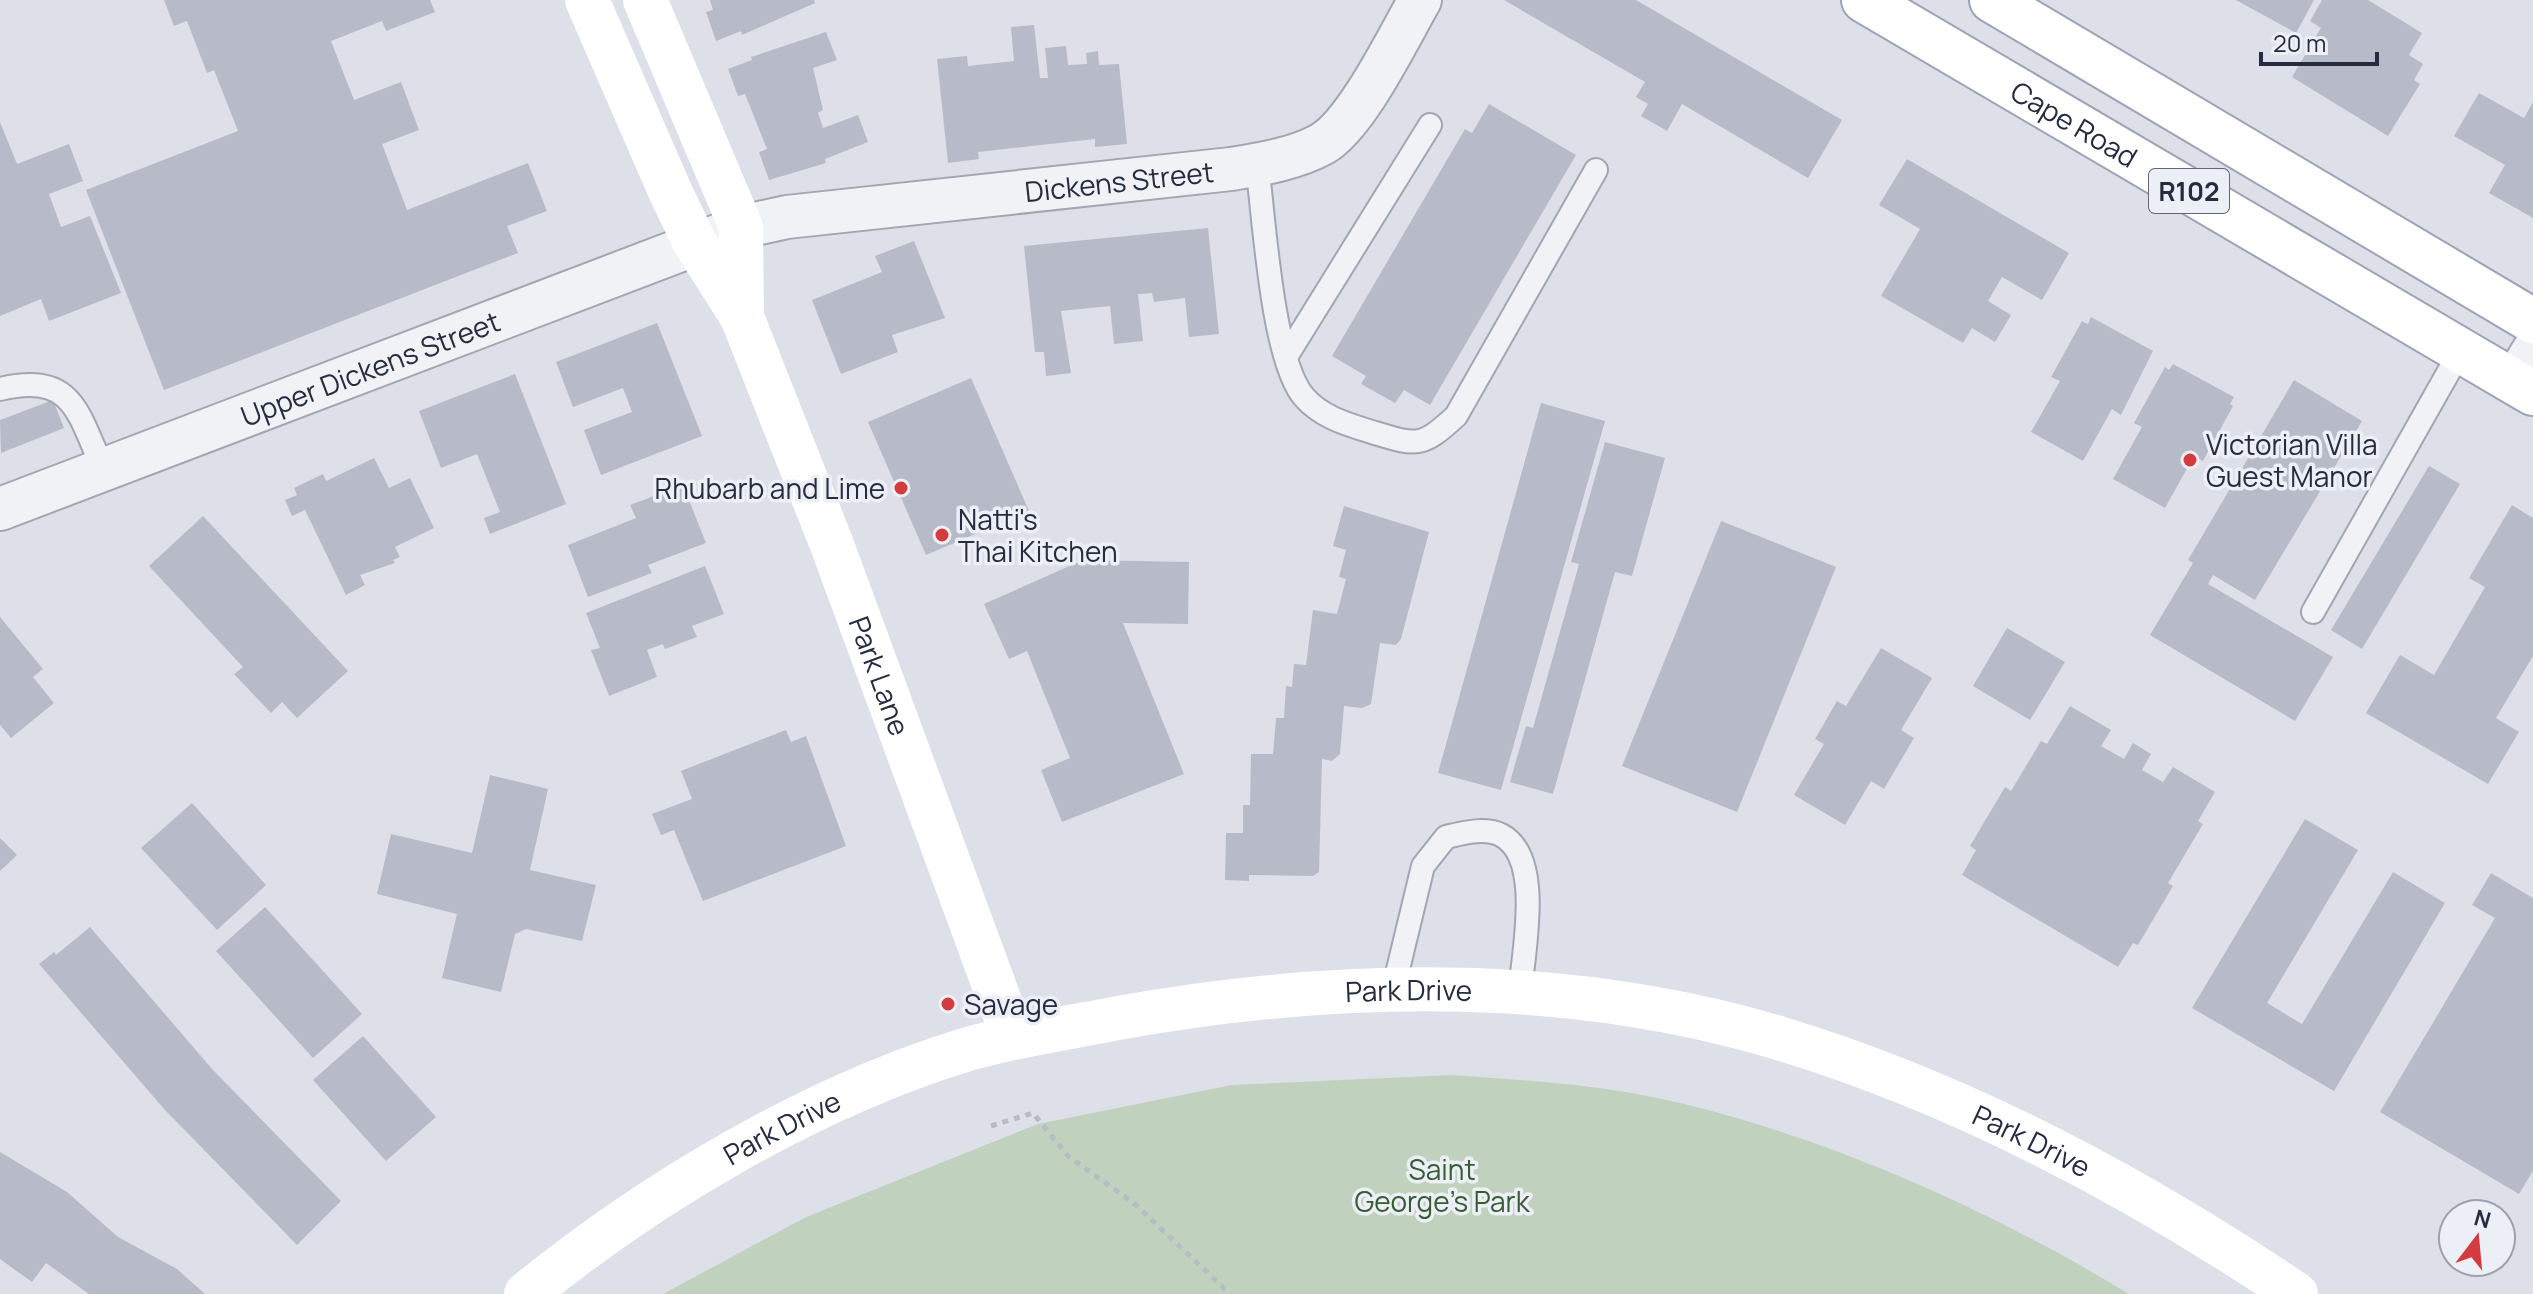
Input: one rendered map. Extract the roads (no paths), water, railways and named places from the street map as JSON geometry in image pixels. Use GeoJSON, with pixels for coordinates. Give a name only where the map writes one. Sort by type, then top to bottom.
{"type":"FeatureCollection","features":[{"type":"Feature","properties":{"kind":"street","name":"Park Lane"},"geometry":{"type":"LineString","coordinates":[[587,0],[695,243],[742,317],[832,545],[1013,1037]]}},
{"type":"Feature","properties":{"kind":"street","name":"Park Lane"},"geometry":{"type":"LineString","coordinates":[[645,0],[741,227],[742,317]]}},
{"type":"Feature","properties":{"kind":"street","name":"Dickens Street"},"geometry":{"type":"LineString","coordinates":[[741,227],[787,217],[1257,164],[1323,144],[1354,111],[1420,0]]}},
{"type":"Feature","properties":{"kind":"street","name":"Cape Road"},"geometry":{"type":"LineString","coordinates":[[1864,0],[2461,350],[2527,375]]}},
{"type":"Feature","properties":{"kind":"street","name":"R102"},"geometry":{"type":"LineString","coordinates":[[1992,0],[2533,321]]}},
{"type":"Feature","properties":{"kind":"street","name":"Upper Dickens Street"},"geometry":{"type":"LineString","coordinates":[[0,509],[741,227]]}},
{"type":"Feature","properties":{"kind":"street","name":"Park Drive"},"geometry":{"type":"LineString","coordinates":[[526,1294],[583,1249],[688,1177],[791,1122],[963,1051],[1013,1037],[1199,1005],[1297,993],[1393,990],[1520,992],[1600,1001],[1704,1020],[1779,1038],[1853,1063],[2013,1131],[2140,1197],[2296,1294]]}},
{"type":"Feature","properties":{"kind":"lane"},"geometry":{"type":"LineString","coordinates":[[1286,357],[1430,125]]}},
{"type":"Feature","properties":{"kind":"lane"},"geometry":{"type":"LineString","coordinates":[[1257,164],[1272,282],[1289,374],[1305,398],[1337,421],[1411,444],[1429,441],[1456,416],[1596,170]]}},
{"type":"Feature","properties":{"kind":"lane"},"geometry":{"type":"LineString","coordinates":[[2313,612],[2461,350]]}},
{"type":"Feature","properties":{"kind":"lane"},"geometry":{"type":"LineString","coordinates":[[0,389],[39,382],[55,387],[76,412],[103,469]]}},
{"type":"Feature","properties":{"kind":"lane"},"geometry":{"type":"LineString","coordinates":[[1393,990],[1423,866],[1446,837],[1475,831],[1501,835],[1522,858],[1529,894],[1520,992]]}},
{"type":"Feature","properties":{"kind":"place","name":"Victorian Villa Guest Manor"},"geometry":{"type":"Point","coordinates":[2190,460]}},
{"type":"Feature","properties":{"kind":"place","name":"Rhubarb and Lime"},"geometry":{"type":"Point","coordinates":[901,488]}},
{"type":"Feature","properties":{"kind":"place","name":"Natti's Thai Kitchen"},"geometry":{"type":"Point","coordinates":[942,535]}},
{"type":"Feature","properties":{"kind":"place","name":"Savage"},"geometry":{"type":"Point","coordinates":[948,1004]}},
{"type":"Feature","properties":{"kind":"park label","name":"Saint George's Park"},"geometry":{"type":"Point","coordinates":[1442,1185]}}]}
